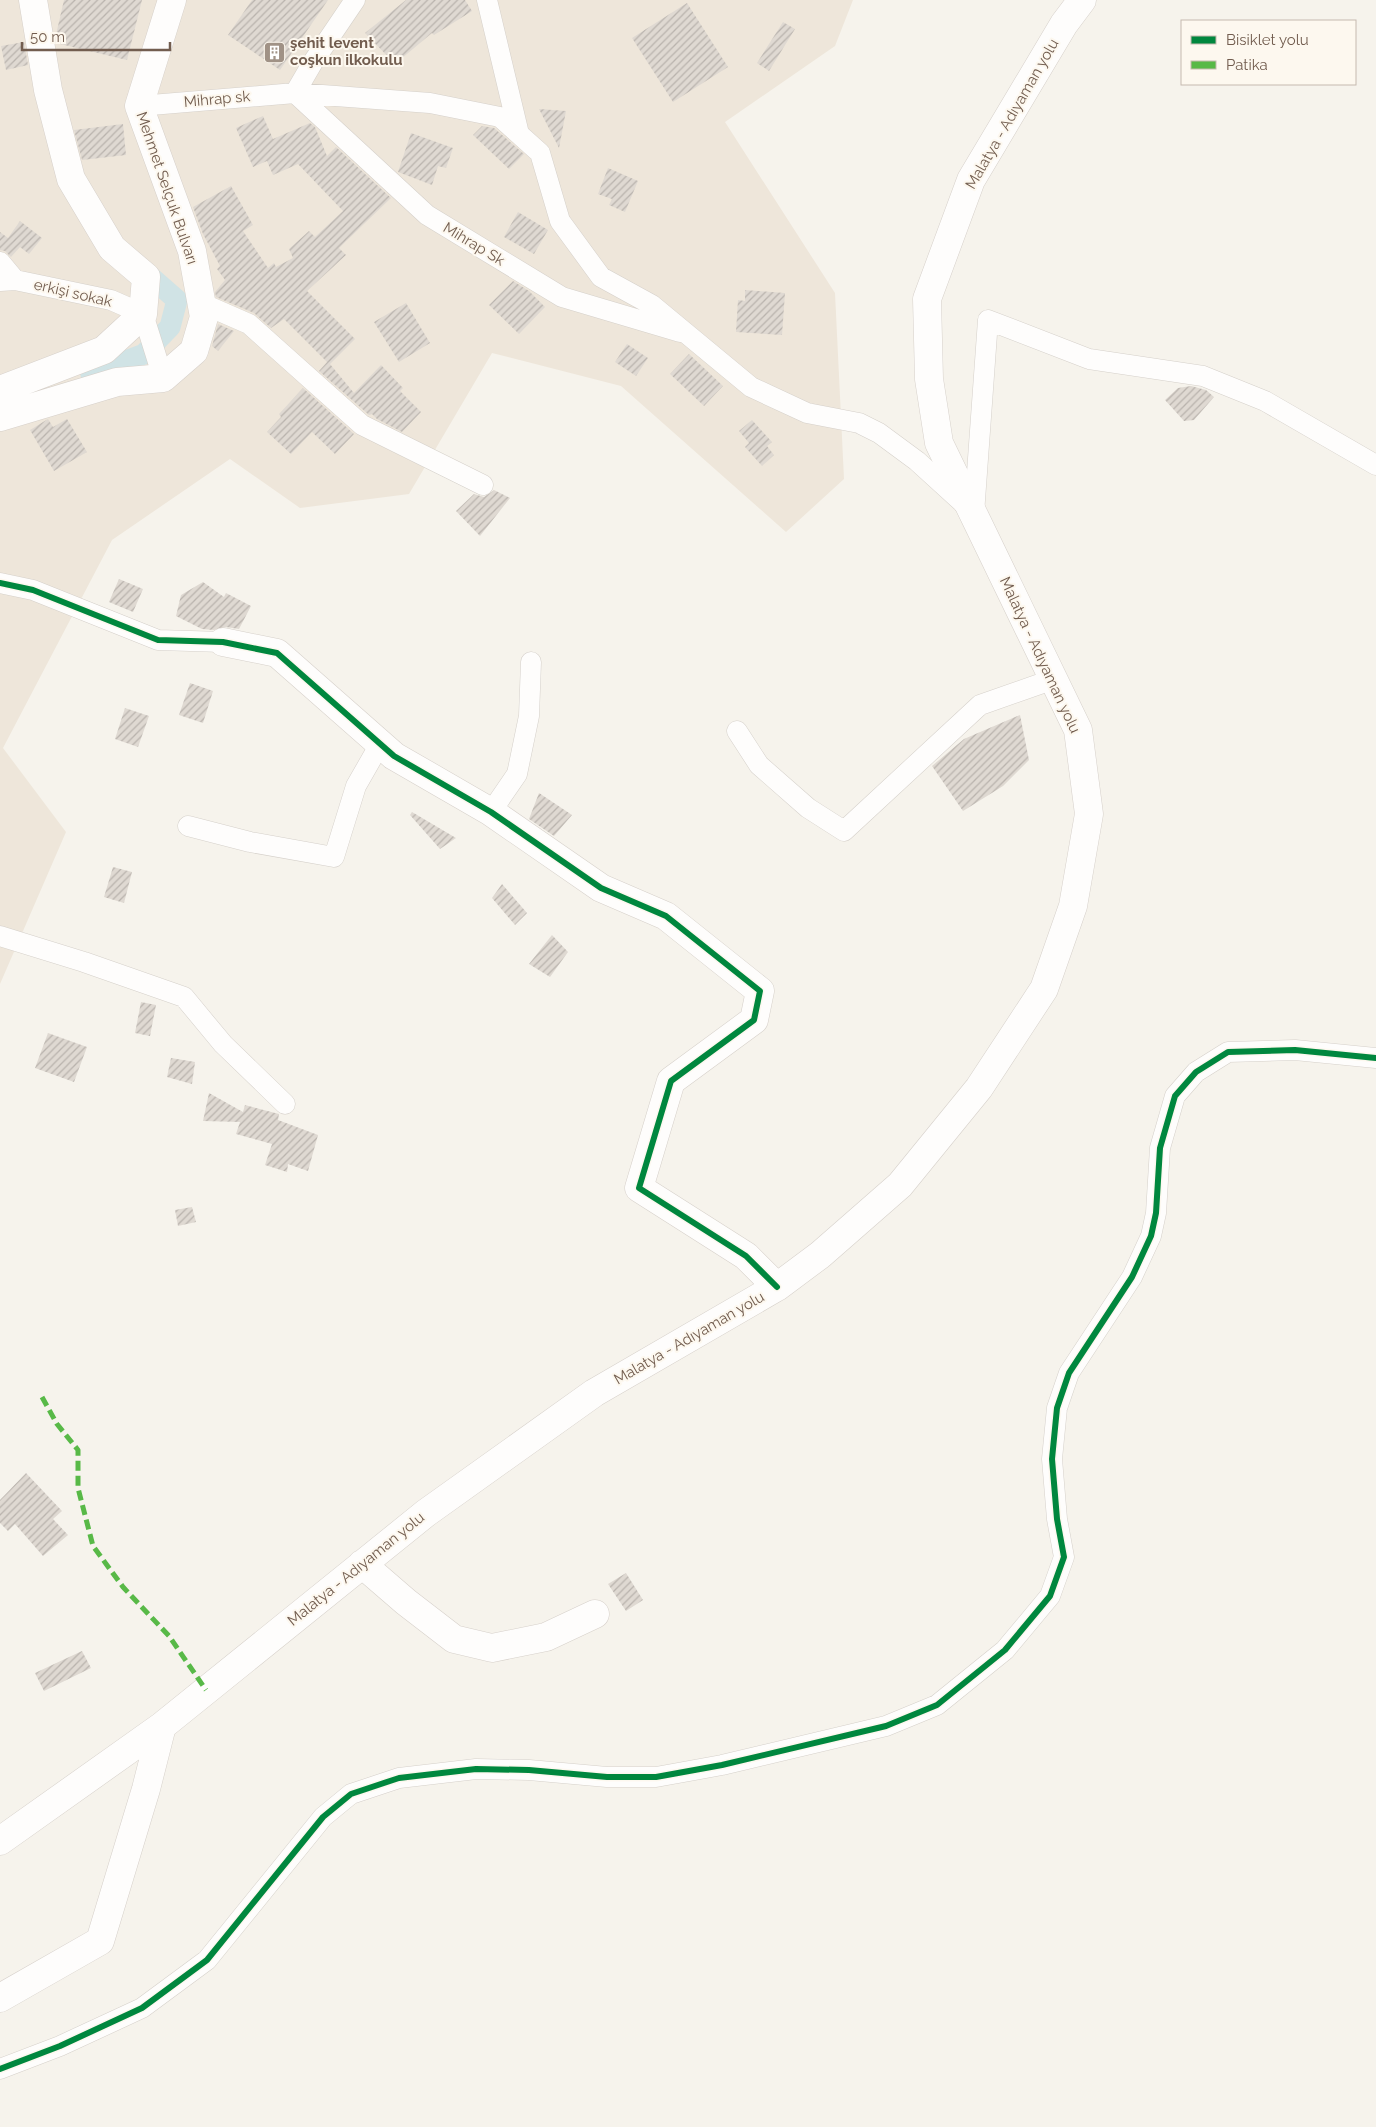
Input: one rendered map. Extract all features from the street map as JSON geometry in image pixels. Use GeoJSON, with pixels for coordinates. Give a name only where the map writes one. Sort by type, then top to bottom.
{"type":"FeatureCollection","features":[{"type":"Feature","properties":{"kind":"main road"},"geometry":{"type":"LineString","coordinates":[[0,390],[104,350],[144,315],[146,277],[112,248],[71,179],[48,90],[33,0]]}},
{"type":"Feature","properties":{"kind":"main road","name":"Mehmet Selçuk Bulvarı"},"geometry":{"type":"LineString","coordinates":[[163,378],[194,351],[204,318],[192,251],[139,106],[172,0]]}},
{"type":"Feature","properties":{"kind":"main road","name":"Malatya - Adıyaman yolu"},"geometry":{"type":"LineString","coordinates":[[0,1841],[162,1726],[426,1513],[594,1393],[777,1287],[820,1255],[900,1185],[979,1088],[1044,989],[1073,906],[1089,814],[1078,730],[939,443],[930,379],[927,299],[971,180],[1064,24],[1082,0]]}},
{"type":"Feature","properties":{"kind":"main road"},"geometry":{"type":"LineString","coordinates":[[0,417],[118,382],[163,378]]}},
{"type":"Feature","properties":{"kind":"main road"},"geometry":{"type":"LineString","coordinates":[[223,642],[277,653],[394,756],[491,812],[601,888],[666,916],[760,991],[754,1020],[671,1081],[639,1188],[746,1256],[777,1287]]}},
{"type":"Feature","properties":{"kind":"main road"},"geometry":{"type":"LineString","coordinates":[[362,1564],[406,1602],[454,1639],[492,1648],[546,1637],[595,1614]]}},
{"type":"Feature","properties":{"kind":"main road"},"geometry":{"type":"LineString","coordinates":[[0,1998],[100,1941],[146,1789],[162,1726]]}},
{"type":"Feature","properties":{"kind":"street"},"geometry":{"type":"LineString","coordinates":[[295,93],[354,0]]}},
{"type":"Feature","properties":{"kind":"street"},"geometry":{"type":"LineString","coordinates":[[487,0],[519,134]]}},
{"type":"Feature","properties":{"kind":"street","name":"Mihrap sk"},"geometry":{"type":"LineString","coordinates":[[139,106],[295,93],[430,103],[500,117],[540,153],[560,221],[601,277],[652,305],[751,387],[807,413],[859,423],[879,433],[917,461],[973,513]]}},
{"type":"Feature","properties":{"kind":"street","name":"Mihrap Sk"},"geometry":{"type":"LineString","coordinates":[[295,93],[427,215],[562,297],[626,318],[688,335]]}},
{"type":"Feature","properties":{"kind":"street"},"geometry":{"type":"LineString","coordinates":[[0,262],[8,280]]}},
{"type":"Feature","properties":{"kind":"street","name":"erkişi sokak"},"geometry":{"type":"LineString","coordinates":[[8,280],[111,300],[144,315]]}},
{"type":"Feature","properties":{"kind":"street"},"geometry":{"type":"LineString","coordinates":[[201,304],[249,324],[362,425],[483,485]]}},
{"type":"Feature","properties":{"kind":"street"},"geometry":{"type":"LineString","coordinates":[[144,315],[163,378]]}},
{"type":"Feature","properties":{"kind":"street"},"geometry":{"type":"LineString","coordinates":[[973,513],[988,320],[1089,359],[1203,376],[1265,401],[1376,465]]}},
{"type":"Feature","properties":{"kind":"street"},"geometry":{"type":"LineString","coordinates":[[0,582],[34,590],[158,640],[223,642]]}},
{"type":"Feature","properties":{"kind":"street"},"geometry":{"type":"LineString","coordinates":[[491,812],[517,774],[529,716],[531,662]]}},
{"type":"Feature","properties":{"kind":"street"},"geometry":{"type":"LineString","coordinates":[[737,731],[759,765],[808,808],[844,831],[980,705],[1054,679]]}},
{"type":"Feature","properties":{"kind":"street"},"geometry":{"type":"LineString","coordinates":[[188,826],[250,842],[334,858],[356,786],[380,744]]}},
{"type":"Feature","properties":{"kind":"street"},"geometry":{"type":"LineString","coordinates":[[0,936],[84,962],[184,997],[224,1044],[285,1104]]}},
{"type":"Feature","properties":{"kind":"street"},"geometry":{"type":"LineString","coordinates":[[0,2069],[60,2046],[142,2008],[207,1960],[323,1817],[351,1794],[399,1778],[476,1769],[530,1770],[607,1777],[656,1777],[722,1765],[886,1726],[937,1705],[1005,1650],[1050,1596],[1064,1557],[1052,1459],[1057,1408],[1069,1373],[1132,1277],[1151,1236],[1156,1214],[1160,1148],[1175,1096],[1196,1072],[1228,1052],[1295,1050],[1376,1058]]}},
{"type":"Feature","properties":{"kind":"shaded area"},"geometry":{"type":"Polygon","coordinates":[[[0,0],[853,0],[835,46],[725,122],[835,293],[844,479],[786,532],[621,386],[492,353],[409,494],[300,508],[230,459],[112,540],[3,748],[66,832],[0,984],[0,0]]]}},
{"type":"Feature","properties":{"kind":"building"},"geometry":{"type":"Polygon","coordinates":[[[64,0],[142,0],[127,60],[56,43],[55,39],[64,0]]]}},
{"type":"Feature","properties":{"kind":"building","name":"şehit levent coşkun ilkokulu"},"geometry":{"type":"Polygon","coordinates":[[[252,0],[328,0],[280,70],[228,35],[252,0]]]}},
{"type":"Feature","properties":{"kind":"building"},"geometry":{"type":"Polygon","coordinates":[[[406,0],[465,0],[472,11],[434,35],[432,33],[395,64],[365,33],[406,0]]]}},
{"type":"Feature","properties":{"kind":"building"},"geometry":{"type":"Polygon","coordinates":[[[687,3],[728,67],[673,102],[632,38],[687,3]]]}},
{"type":"Feature","properties":{"kind":"building"},"geometry":{"type":"Polygon","coordinates":[[[783,22],[795,29],[769,71],[757,63],[783,22]]]}},
{"type":"Feature","properties":{"kind":"building"},"geometry":{"type":"Polygon","coordinates":[[[24,42],[28,65],[6,70],[1,46],[24,42]]]}},
{"type":"Feature","properties":{"kind":"building"},"geometry":{"type":"Polygon","coordinates":[[[539,109],[566,111],[559,148],[539,109]]]}},
{"type":"Feature","properties":{"kind":"building"},"geometry":{"type":"Polygon","coordinates":[[[263,116],[273,139],[310,123],[315,127],[327,156],[336,147],[391,198],[339,248],[346,255],[307,291],[355,339],[330,364],[354,393],[381,365],[403,388],[400,391],[421,412],[402,432],[377,419],[372,414],[369,415],[319,371],[327,362],[284,319],[271,328],[254,313],[216,297],[215,292],[225,280],[217,269],[220,266],[203,234],[193,207],[231,186],[253,225],[243,231],[268,268],[274,263],[276,267],[293,258],[289,249],[309,231],[315,237],[343,211],[298,164],[273,175],[267,161],[253,167],[236,128],[263,116]]]}},
{"type":"Feature","properties":{"kind":"building"},"geometry":{"type":"Polygon","coordinates":[[[123,124],[126,155],[82,160],[74,130],[123,124]]]}},
{"type":"Feature","properties":{"kind":"building"},"geometry":{"type":"Polygon","coordinates":[[[482,126],[494,128],[524,154],[509,169],[473,135],[482,126]]]}},
{"type":"Feature","properties":{"kind":"building"},"geometry":{"type":"Polygon","coordinates":[[[411,133],[453,148],[446,168],[438,166],[432,185],[398,172],[411,133]]]}},
{"type":"Feature","properties":{"kind":"building"},"geometry":{"type":"Polygon","coordinates":[[[608,168],[638,181],[625,212],[609,205],[612,199],[598,194],[608,168]]]}},
{"type":"Feature","properties":{"kind":"building"},"geometry":{"type":"Polygon","coordinates":[[[518,212],[548,230],[534,254],[504,237],[518,212]]]}},
{"type":"Feature","properties":{"kind":"building"},"geometry":{"type":"Polygon","coordinates":[[[20,221],[42,238],[29,254],[20,247],[11,257],[5,251],[0,250],[0,232],[8,238],[20,221]]]}},
{"type":"Feature","properties":{"kind":"building"},"geometry":{"type":"Polygon","coordinates":[[[513,281],[529,291],[545,307],[519,334],[489,305],[513,281]]]}},
{"type":"Feature","properties":{"kind":"building"},"geometry":{"type":"Polygon","coordinates":[[[745,290],[785,293],[782,335],[736,332],[738,300],[745,301],[745,290]]]}},
{"type":"Feature","properties":{"kind":"building"},"geometry":{"type":"Polygon","coordinates":[[[406,303],[430,343],[399,362],[374,322],[406,303]]]}},
{"type":"Feature","properties":{"kind":"building"},"geometry":{"type":"Polygon","coordinates":[[[218,324],[234,331],[218,351],[212,346],[218,324]]]}},
{"type":"Feature","properties":{"kind":"building"},"geometry":{"type":"Polygon","coordinates":[[[627,344],[648,358],[636,376],[615,362],[627,344]]]}},
{"type":"Feature","properties":{"kind":"building"},"geometry":{"type":"Polygon","coordinates":[[[689,354],[723,386],[704,406],[670,374],[689,354]]]}},
{"type":"Feature","properties":{"kind":"building"},"geometry":{"type":"Polygon","coordinates":[[[1191,386],[1206,390],[1214,397],[1194,420],[1184,421],[1165,400],[1178,388],[1191,386]]]}},
{"type":"Feature","properties":{"kind":"building"},"geometry":{"type":"Polygon","coordinates":[[[303,388],[354,434],[335,454],[312,432],[291,454],[267,432],[281,417],[279,414],[303,388]]]}},
{"type":"Feature","properties":{"kind":"building"},"geometry":{"type":"Polygon","coordinates":[[[48,419],[53,427],[67,419],[87,452],[54,471],[30,430],[48,419]]]}},
{"type":"Feature","properties":{"kind":"building"},"geometry":{"type":"Polygon","coordinates":[[[752,420],[772,442],[767,446],[774,455],[762,466],[745,447],[749,443],[739,431],[752,420]]]}},
{"type":"Feature","properties":{"kind":"building"},"geometry":{"type":"Polygon","coordinates":[[[494,490],[510,498],[480,536],[456,511],[474,494],[484,497],[494,490]]]}},
{"type":"Feature","properties":{"kind":"building"},"geometry":{"type":"Polygon","coordinates":[[[119,579],[143,589],[133,612],[109,602],[119,579]]]}},
{"type":"Feature","properties":{"kind":"building"},"geometry":{"type":"Polygon","coordinates":[[[203,582],[224,597],[226,593],[251,606],[239,629],[226,627],[214,630],[202,629],[176,616],[181,595],[203,582]]]}},
{"type":"Feature","properties":{"kind":"building"},"geometry":{"type":"Polygon","coordinates":[[[190,683],[213,691],[203,723],[179,715],[190,683]]]}},
{"type":"Feature","properties":{"kind":"building"},"geometry":{"type":"Polygon","coordinates":[[[125,708],[149,716],[138,747],[115,739],[125,708]]]}},
{"type":"Feature","properties":{"kind":"building"},"geometry":{"type":"Polygon","coordinates":[[[1020,715],[1029,760],[1003,786],[963,811],[932,766],[964,739],[1020,715]]]}},
{"type":"Feature","properties":{"kind":"building"},"geometry":{"type":"Polygon","coordinates":[[[539,793],[572,815],[554,836],[529,819],[539,793]]]}},
{"type":"Feature","properties":{"kind":"building"},"geometry":{"type":"Polygon","coordinates":[[[412,812],[456,838],[440,849],[410,815],[412,812]]]}},
{"type":"Feature","properties":{"kind":"building"},"geometry":{"type":"Polygon","coordinates":[[[113,867],[132,872],[124,903],[104,897],[113,867]]]}},
{"type":"Feature","properties":{"kind":"building"},"geometry":{"type":"Polygon","coordinates":[[[502,884],[527,913],[515,925],[492,898],[502,884]]]}},
{"type":"Feature","properties":{"kind":"building"},"geometry":{"type":"Polygon","coordinates":[[[552,935],[568,952],[550,977],[529,964],[552,935]]]}},
{"type":"Feature","properties":{"kind":"building"},"geometry":{"type":"Polygon","coordinates":[[[141,1002],[156,1005],[150,1036],[135,1033],[141,1002]]]}},
{"type":"Feature","properties":{"kind":"building"},"geometry":{"type":"Polygon","coordinates":[[[48,1033],[87,1047],[74,1082],[35,1068],[48,1033]]]}},
{"type":"Feature","properties":{"kind":"building"},"geometry":{"type":"Polygon","coordinates":[[[171,1058],[195,1062],[192,1084],[167,1077],[171,1058]]]}},
{"type":"Feature","properties":{"kind":"building"},"geometry":{"type":"Polygon","coordinates":[[[209,1093],[243,1112],[245,1105],[279,1114],[278,1120],[318,1135],[308,1171],[288,1164],[287,1172],[265,1165],[272,1144],[236,1134],[240,1122],[203,1121],[209,1093]]]}},
{"type":"Feature","properties":{"kind":"building"},"geometry":{"type":"Polygon","coordinates":[[[192,1207],[196,1222],[178,1226],[175,1210],[192,1207]]]}},
{"type":"Feature","properties":{"kind":"building"},"geometry":{"type":"Polygon","coordinates":[[[26,1473],[62,1511],[53,1519],[68,1535],[43,1556],[15,1524],[8,1531],[0,1523],[0,1500],[26,1473]]]}},
{"type":"Feature","properties":{"kind":"building"},"geometry":{"type":"Polygon","coordinates":[[[626,1573],[643,1600],[626,1611],[608,1584],[626,1573]]]}},
{"type":"Feature","properties":{"kind":"building"},"geometry":{"type":"Polygon","coordinates":[[[82,1651],[91,1668],[44,1691],[35,1673],[82,1651]]]}},
{"type":"Feature","properties":{"kind":"waterway"},"geometry":{"type":"LineString","coordinates":[[91,374],[144,354],[170,327],[177,300],[137,265]]}},
{"type":"Feature","properties":{"kind":"marked path"},"geometry":{"type":"LineString","coordinates":[[42,1397],[57,1424],[78,1450],[78,1488],[93,1546],[123,1587],[169,1636],[206,1690]]}},
{"type":"Feature","properties":{"kind":"cycle path"},"geometry":{"type":"LineString","coordinates":[[0,583],[33,590],[158,640],[223,642],[277,653],[394,756],[491,812],[601,888],[666,916],[760,991],[754,1020],[671,1081],[639,1188],[746,1256],[777,1287]]}},
{"type":"Feature","properties":{"kind":"cycle path"},"geometry":{"type":"LineString","coordinates":[[0,2069],[60,2046],[142,2008],[207,1960],[323,1817],[351,1794],[399,1778],[476,1769],[529,1770],[607,1777],[656,1777],[722,1765],[886,1726],[937,1705],[1005,1650],[1050,1596],[1064,1557],[1057,1519],[1052,1459],[1057,1408],[1069,1373],[1132,1277],[1151,1236],[1156,1213],[1160,1148],[1175,1096],[1196,1072],[1228,1052],[1295,1050],[1376,1058]]}},
{"type":"Feature","properties":{"kind":"place","name":"şehit levent coşkun ilkokulu"},"geometry":{"type":"Point","coordinates":[274,52]}}]}
